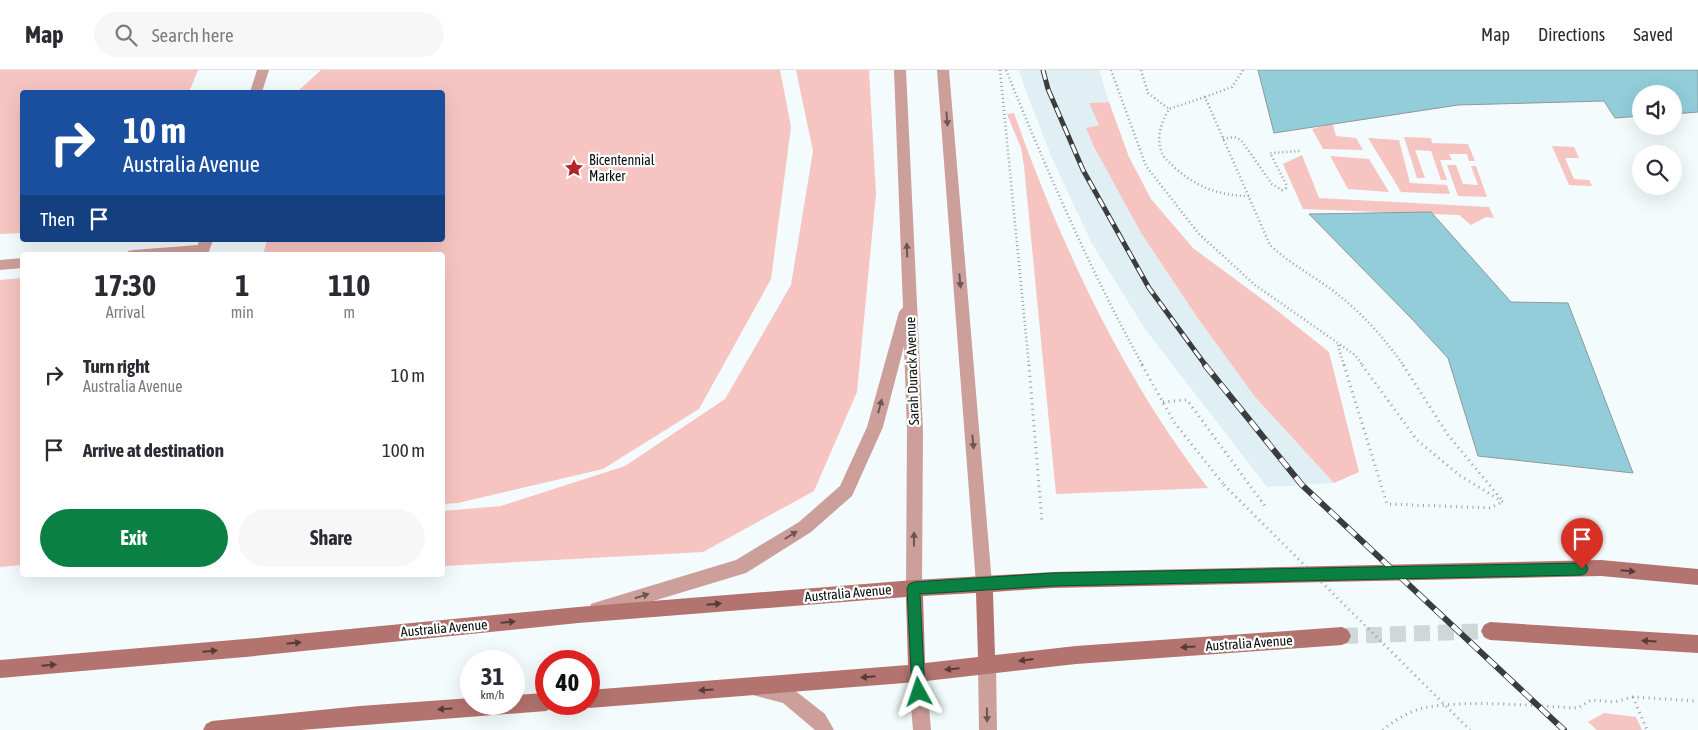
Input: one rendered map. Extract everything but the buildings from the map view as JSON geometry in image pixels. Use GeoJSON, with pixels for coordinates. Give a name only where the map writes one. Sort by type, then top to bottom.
{"type":"FeatureCollection","features":[{"type":"Feature","properties":{"kind":"main road","name":"Australia Avenue"},"geometry":{"type":"LineString","coordinates":[[0,669],[246,648],[578,615],[914,588],[1062,579],[1601,568],[1698,577]]}},
{"type":"Feature","properties":{"kind":"main road"},"geometry":{"type":"LineString","coordinates":[[984,584],[987,665]]}},
{"type":"Feature","properties":{"kind":"main road","name":"Sarah Durack Avenue"},"geometry":{"type":"LineString","coordinates":[[914,588],[917,673]]}},
{"type":"Feature","properties":{"kind":"main road"},"geometry":{"type":"LineString","coordinates":[[1490,631],[1698,644]]}},
{"type":"Feature","properties":{"kind":"main road","name":"Australia Avenue"},"geometry":{"type":"LineString","coordinates":[[600,698],[917,673],[1076,655],[1342,636]]}},
{"type":"Feature","properties":{"kind":"main road"},"geometry":{"type":"LineString","coordinates":[[212,730],[360,715],[535,703]]}},
{"type":"Feature","properties":{"kind":"street"},"geometry":{"type":"LineString","coordinates":[[257,90],[263,70]]}},
{"type":"Feature","properties":{"kind":"street","name":"Sarah Durack Avenue"},"geometry":{"type":"LineString","coordinates":[[900,70],[915,430],[914,588]]}},
{"type":"Feature","properties":{"kind":"street"},"geometry":{"type":"LineString","coordinates":[[943,70],[984,584]]}},
{"type":"Feature","properties":{"kind":"street"},"geometry":{"type":"LineString","coordinates":[[175,252],[203,250],[205,242]]}},
{"type":"Feature","properties":{"kind":"street"},"geometry":{"type":"LineString","coordinates":[[0,265],[20,263]]}},
{"type":"Feature","properties":{"kind":"street"},"geometry":{"type":"LineString","coordinates":[[578,615],[740,566],[805,527],[846,491],[875,427],[909,298]]}},
{"type":"Feature","properties":{"kind":"street"},"geometry":{"type":"LineString","coordinates":[[987,665],[988,730]]}},
{"type":"Feature","properties":{"kind":"street"},"geometry":{"type":"LineString","coordinates":[[917,673],[922,730]]}},
{"type":"Feature","properties":{"kind":"street"},"geometry":{"type":"LineString","coordinates":[[752,687],[787,695],[819,720],[825,730]]}},
{"type":"Feature","properties":{"kind":"path"},"geometry":{"type":"LineString","coordinates":[[1000,70],[1025,319],[1042,523]]}},
{"type":"Feature","properties":{"kind":"path"},"geometry":{"type":"LineString","coordinates":[[1111,70],[1146,166],[1200,234],[1255,285],[1354,355],[1417,440],[1459,475],[1503,502]]}},
{"type":"Feature","properties":{"kind":"path"},"geometry":{"type":"LineString","coordinates":[[1141,70],[1148,93],[1169,109]]}},
{"type":"Feature","properties":{"kind":"path"},"geometry":{"type":"LineString","coordinates":[[1243,70],[1232,87],[1169,109],[1163,120],[1160,138],[1162,154],[1177,170],[1196,184],[1232,197],[1249,196]]}},
{"type":"Feature","properties":{"kind":"path"},"geometry":{"type":"LineString","coordinates":[[1007,72],[1044,166],[1109,304],[1174,422],[1224,485],[1470,730]]}},
{"type":"Feature","properties":{"kind":"path"},"geometry":{"type":"LineString","coordinates":[[1205,97],[1270,245],[1286,260],[1336,293],[1384,338],[1412,377],[1448,435],[1503,502]]}},
{"type":"Feature","properties":{"kind":"path"},"geometry":{"type":"LineString","coordinates":[[1223,138],[1234,137],[1242,140],[1272,184],[1282,190],[1286,188],[1286,184],[1270,153],[1300,151]]}},
{"type":"Feature","properties":{"kind":"path"},"geometry":{"type":"LineString","coordinates":[[1338,343],[1387,504],[1490,508],[1503,502]]}},
{"type":"Feature","properties":{"kind":"path"},"geometry":{"type":"LineString","coordinates":[[1163,402],[1188,400],[1264,506]]}},
{"type":"Feature","properties":{"kind":"path"},"geometry":{"type":"LineString","coordinates":[[1633,697],[1647,730]]}},
{"type":"Feature","properties":{"kind":"path"},"geometry":{"type":"LineString","coordinates":[[1383,730],[1390,724],[1422,708],[1472,704],[1578,708],[1591,700],[1614,702],[1633,697],[1698,701]]}},
{"type":"Feature","properties":{"kind":"shaded area"},"geometry":{"type":"Polygon","coordinates":[[[0,70],[198,70],[190,90],[20,90],[20,233],[0,234],[0,70]]]}},
{"type":"Feature","properties":{"kind":"shaded area"},"geometry":{"type":"Polygon","coordinates":[[[321,70],[780,70],[791,127],[771,279],[699,409],[603,469],[458,503],[445,504],[445,252],[264,252],[266,242],[445,242],[445,90],[299,90],[321,70]]]}},
{"type":"Feature","properties":{"kind":"shaded area"},"geometry":{"type":"Polygon","coordinates":[[[796,70],[869,70],[876,194],[857,392],[814,491],[703,552],[445,566],[445,511],[501,506],[625,466],[725,399],[791,285],[813,151],[796,70]]]}},
{"type":"Feature","properties":{"kind":"shaded area"},"geometry":{"type":"Polygon","coordinates":[[[1019,70],[1099,70],[1109,102],[1089,103],[1099,125],[1086,128],[1093,145],[1141,233],[1197,317],[1255,397],[1334,483],[1267,487],[1145,329],[1091,242],[1051,156],[1019,70]]]}},
{"type":"Feature","properties":{"kind":"shaded area"},"geometry":{"type":"Polygon","coordinates":[[[1109,102],[1129,157],[1151,199],[1193,248],[1329,352],[1359,472],[1334,483],[1255,397],[1197,317],[1141,233],[1093,145],[1086,128],[1099,125],[1089,103],[1109,102]]]}},
{"type":"Feature","properties":{"kind":"shaded area"},"geometry":{"type":"Polygon","coordinates":[[[1014,113],[1052,211],[1096,308],[1121,356],[1148,401],[1177,446],[1208,488],[1056,494],[1024,166],[1021,148],[1007,114],[1014,113]]]}},
{"type":"Feature","properties":{"kind":"shaded area"},"geometry":{"type":"Polygon","coordinates":[[[1333,125],[1336,136],[1356,138],[1363,150],[1323,149],[1312,129],[1333,125]]]}},
{"type":"Feature","properties":{"kind":"shaded area"},"geometry":{"type":"Polygon","coordinates":[[[1404,137],[1431,138],[1432,143],[1468,144],[1475,161],[1469,161],[1467,154],[1449,154],[1452,160],[1440,160],[1447,180],[1441,180],[1431,151],[1415,150],[1425,178],[1417,178],[1404,137]]]}},
{"type":"Feature","properties":{"kind":"shaded area"},"geometry":{"type":"Polygon","coordinates":[[[1368,138],[1399,140],[1410,183],[1447,185],[1450,194],[1401,192],[1368,138]]]}},
{"type":"Feature","properties":{"kind":"shaded area"},"geometry":{"type":"Polygon","coordinates":[[[1552,146],[1574,147],[1579,158],[1565,158],[1574,179],[1589,180],[1592,186],[1569,185],[1552,146]]]}},
{"type":"Feature","properties":{"kind":"shaded area"},"geometry":{"type":"Polygon","coordinates":[[[1302,155],[1319,198],[1489,207],[1494,218],[1486,217],[1471,225],[1459,215],[1303,209],[1283,164],[1302,155]]]}},
{"type":"Feature","properties":{"kind":"shaded area"},"geometry":{"type":"Polygon","coordinates":[[[1330,156],[1369,159],[1389,192],[1348,189],[1330,156]]]}},
{"type":"Feature","properties":{"kind":"shaded area"},"geometry":{"type":"Polygon","coordinates":[[[1447,165],[1456,165],[1463,184],[1478,185],[1471,166],[1476,166],[1487,197],[1458,196],[1447,165]]]}},
{"type":"Feature","properties":{"kind":"shaded area"},"geometry":{"type":"Polygon","coordinates":[[[20,278],[20,565],[0,567],[0,280],[20,278]]]}},
{"type":"Feature","properties":{"kind":"shaded area"},"geometry":{"type":"Polygon","coordinates":[[[1604,713],[1636,717],[1642,730],[1597,730],[1588,722],[1604,713]]]}},
{"type":"Feature","properties":{"kind":"tunnel"},"geometry":{"type":"LineString","coordinates":[[1342,636],[1490,631]]}},
{"type":"Feature","properties":{"kind":"railway"},"geometry":{"type":"LineString","coordinates":[[1043,70],[1048,89],[1083,170],[1149,288],[1206,366]]}},
{"type":"Feature","properties":{"kind":"railway"},"geometry":{"type":"LineString","coordinates":[[1205,365],[1302,485],[1564,730]]}},
{"type":"Feature","properties":{"kind":"place","name":"Bicentennial Marker"},"geometry":{"type":"Point","coordinates":[574,168]}},
{"type":"Feature","properties":{"kind":"route"},"geometry":{"type":"LineString","coordinates":[[919,692],[914,588],[1053,580],[1582,569]]}}]}
